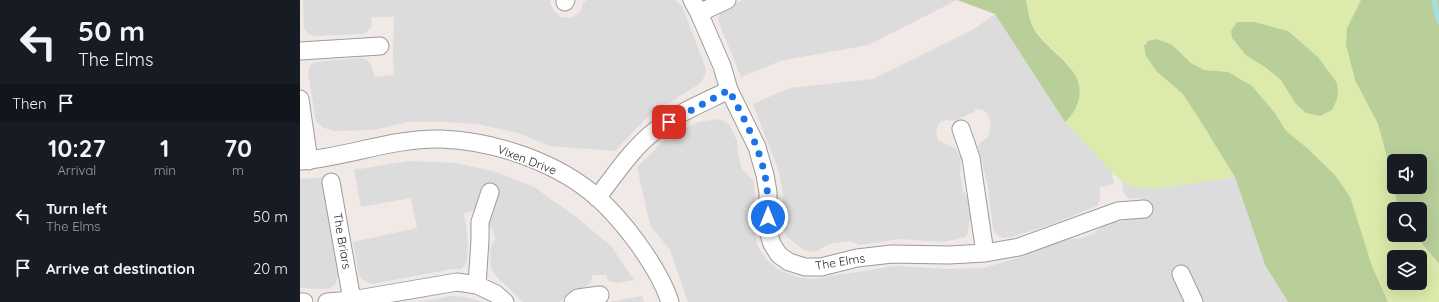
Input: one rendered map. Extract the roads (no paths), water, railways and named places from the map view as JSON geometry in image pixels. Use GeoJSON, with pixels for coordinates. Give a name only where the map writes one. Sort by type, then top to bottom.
{"type":"FeatureCollection","features":[{"type":"Feature","properties":{"kind":"street","name":"The Elms"},"geometry":{"type":"LineString","coordinates":[[727,0],[695,7],[722,66],[729,90],[757,147],[768,192],[768,231],[772,244],[779,256],[789,262],[805,267],[820,267],[857,258],[892,254],[949,255],[985,253],[1019,247],[1118,211],[1144,209]]}},
{"type":"Feature","properties":{"kind":"street"},"geometry":{"type":"LineString","coordinates":[[300,51],[380,46]]}},
{"type":"Feature","properties":{"kind":"street"},"geometry":{"type":"LineString","coordinates":[[597,198],[638,146],[656,130],[681,114],[729,90]]}},
{"type":"Feature","properties":{"kind":"street"},"geometry":{"type":"LineString","coordinates":[[300,100],[304,161]]}},
{"type":"Feature","properties":{"kind":"street"},"geometry":{"type":"LineString","coordinates":[[961,129],[971,158],[985,253]]}},
{"type":"Feature","properties":{"kind":"street","name":"Vixen Drive"},"geometry":{"type":"LineString","coordinates":[[304,161],[402,142],[441,139],[477,143],[510,151],[540,162],[566,175],[597,198],[626,227],[649,259],[670,302]]}},
{"type":"Feature","properties":{"kind":"street","name":"The Briars"},"geometry":{"type":"LineString","coordinates":[[331,182],[352,300]]}},
{"type":"Feature","properties":{"kind":"street"},"geometry":{"type":"LineString","coordinates":[[477,285],[480,222],[490,192]]}},
{"type":"Feature","properties":{"kind":"street"},"geometry":{"type":"LineString","coordinates":[[1181,274],[1194,302]]}},
{"type":"Feature","properties":{"kind":"street"},"geometry":{"type":"LineString","coordinates":[[327,302],[352,300],[457,282],[477,285],[496,294],[505,302]]}},
{"type":"Feature","properties":{"kind":"street"},"geometry":{"type":"LineString","coordinates":[[573,302],[578,298],[600,295]]}},
{"type":"Feature","properties":{"kind":"waterway"},"geometry":{"type":"LineString","coordinates":[[1434,0],[1439,21]]}}]}
